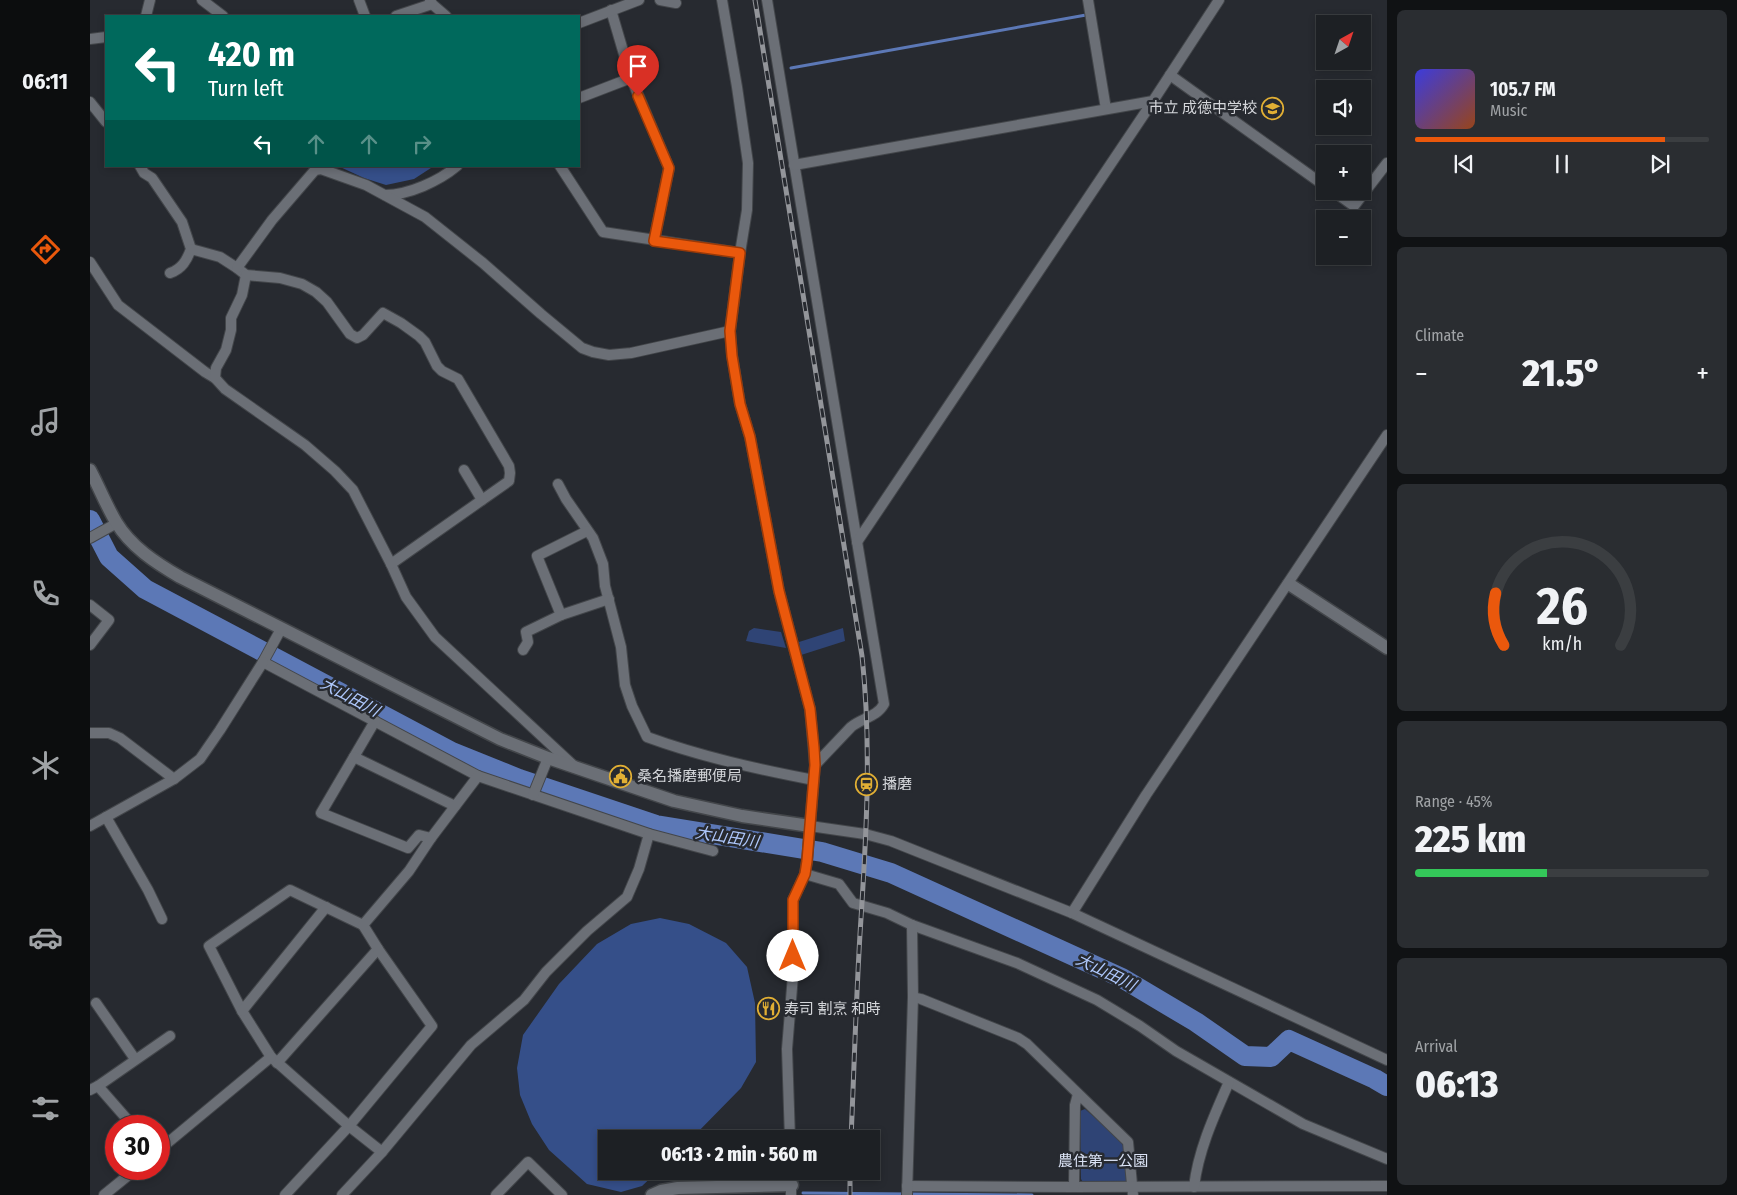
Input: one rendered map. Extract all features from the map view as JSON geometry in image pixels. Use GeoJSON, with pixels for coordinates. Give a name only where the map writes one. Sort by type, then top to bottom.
{"type":"FeatureCollection","features":[{"type":"Feature","properties":{"kind":"street"},"geometry":{"type":"LineString","coordinates":[[146,15],[150,0]]}},
{"type":"Feature","properties":{"kind":"street"},"geometry":{"type":"LineString","coordinates":[[202,0],[222,15]]}},
{"type":"Feature","properties":{"kind":"street"},"geometry":{"type":"LineString","coordinates":[[359,0],[365,15]]}},
{"type":"Feature","properties":{"kind":"street"},"geometry":{"type":"LineString","coordinates":[[580,23],[639,0]]}},
{"type":"Feature","properties":{"kind":"street"},"geometry":{"type":"LineString","coordinates":[[660,0],[676,3]]}},
{"type":"Feature","properties":{"kind":"street"},"geometry":{"type":"LineString","coordinates":[[722,0],[738,87],[748,163],[747,210],[730,331],[732,356],[740,404],[750,437],[779,591],[810,709],[815,765],[805,874],[793,900],[793,975],[787,1049],[790,1130]]}},
{"type":"Feature","properties":{"kind":"street"},"geometry":{"type":"LineString","coordinates":[[767,0],[884,704],[876,714],[851,727],[815,765]]}},
{"type":"Feature","properties":{"kind":"street"},"geometry":{"type":"LineString","coordinates":[[1088,0],[1106,109]]}},
{"type":"Feature","properties":{"kind":"street"},"geometry":{"type":"LineString","coordinates":[[857,542],[1219,0]]}},
{"type":"Feature","properties":{"kind":"street"},"geometry":{"type":"LineString","coordinates":[[398,15],[431,2],[445,15]]}},
{"type":"Feature","properties":{"kind":"street"},"geometry":{"type":"LineString","coordinates":[[611,10],[631,78],[669,168],[654,241]]}},
{"type":"Feature","properties":{"kind":"street"},"geometry":{"type":"LineString","coordinates":[[90,39],[105,37]]}},
{"type":"Feature","properties":{"kind":"street"},"geometry":{"type":"LineString","coordinates":[[1170,76],[1316,180]]}},
{"type":"Feature","properties":{"kind":"street"},"geometry":{"type":"LineString","coordinates":[[580,98],[631,78]]}},
{"type":"Feature","properties":{"kind":"street"},"geometry":{"type":"LineString","coordinates":[[794,164],[1153,100]]}},
{"type":"Feature","properties":{"kind":"street"},"geometry":{"type":"LineString","coordinates":[[90,102],[105,121]]}},
{"type":"Feature","properties":{"kind":"street"},"geometry":{"type":"LineString","coordinates":[[1371,184],[1387,163]]}},
{"type":"Feature","properties":{"kind":"street"},"geometry":{"type":"LineString","coordinates":[[141,167],[163,192],[182,222],[191,249],[187,259],[178,270],[170,273]]}},
{"type":"Feature","properties":{"kind":"street"},"geometry":{"type":"LineString","coordinates":[[237,268],[278,213],[315,170],[321,167],[385,195],[425,217],[484,263],[582,348],[609,355],[730,331]]}},
{"type":"Feature","properties":{"kind":"street"},"geometry":{"type":"LineString","coordinates":[[385,195],[416,189],[455,167]]}},
{"type":"Feature","properties":{"kind":"street"},"geometry":{"type":"LineString","coordinates":[[561,167],[603,232],[740,253]]}},
{"type":"Feature","properties":{"kind":"street"},"geometry":{"type":"LineString","coordinates":[[1346,200],[1354,206],[1359,200]]}},
{"type":"Feature","properties":{"kind":"street"},"geometry":{"type":"LineString","coordinates":[[191,249],[220,257],[246,275],[280,278],[302,284],[316,292],[327,302],[350,334],[356,338],[363,335],[383,313],[401,323],[425,342],[437,366],[442,371],[458,379],[509,466],[508,481],[391,564]]}},
{"type":"Feature","properties":{"kind":"street"},"geometry":{"type":"LineString","coordinates":[[90,262],[118,305],[215,378],[226,389],[304,444],[335,471],[353,490],[406,597],[435,637],[576,767]]}},
{"type":"Feature","properties":{"kind":"street"},"geometry":{"type":"LineString","coordinates":[[215,378],[216,368],[226,350],[232,318],[242,295],[246,275]]}},
{"type":"Feature","properties":{"kind":"street"},"geometry":{"type":"LineString","coordinates":[[1072,913],[1146,795],[1387,435]]}},
{"type":"Feature","properties":{"kind":"street"},"geometry":{"type":"LineString","coordinates":[[90,470],[112,526],[153,561],[280,631],[547,762],[576,767],[674,801],[810,829],[865,834],[891,841],[1072,913],[1385,1055]]}},
{"type":"Feature","properties":{"kind":"street"},"geometry":{"type":"LineString","coordinates":[[464,470],[482,500]]}},
{"type":"Feature","properties":{"kind":"street"},"geometry":{"type":"LineString","coordinates":[[558,484],[566,500],[593,538],[603,564],[609,599],[621,647],[625,685],[632,706],[648,737],[742,766],[814,780]]}},
{"type":"Feature","properties":{"kind":"street"},"geometry":{"type":"LineString","coordinates":[[90,538],[112,526]]}},
{"type":"Feature","properties":{"kind":"street"},"geometry":{"type":"LineString","coordinates":[[561,615],[538,556],[587,531]]}},
{"type":"Feature","properties":{"kind":"street"},"geometry":{"type":"LineString","coordinates":[[1289,584],[1387,648]]}},
{"type":"Feature","properties":{"kind":"street"},"geometry":{"type":"LineString","coordinates":[[523,650],[528,642],[526,632],[561,615],[609,599]]}},
{"type":"Feature","properties":{"kind":"street"},"geometry":{"type":"LineString","coordinates":[[90,606],[109,620],[90,645]]}},
{"type":"Feature","properties":{"kind":"street"},"geometry":{"type":"LineString","coordinates":[[90,826],[174,779],[200,759],[264,660],[280,631]]}},
{"type":"Feature","properties":{"kind":"street"},"geometry":{"type":"LineString","coordinates":[[264,660],[326,697],[478,776],[534,793],[649,834],[713,851]]}},
{"type":"Feature","properties":{"kind":"street"},"geometry":{"type":"LineString","coordinates":[[375,721],[321,813],[408,848],[419,835],[431,838]]}},
{"type":"Feature","properties":{"kind":"street"},"geometry":{"type":"LineString","coordinates":[[90,733],[109,733],[120,738],[174,779]]}},
{"type":"Feature","properties":{"kind":"street"},"geometry":{"type":"LineString","coordinates":[[354,757],[456,806]]}},
{"type":"Feature","properties":{"kind":"street"},"geometry":{"type":"LineString","coordinates":[[534,793],[547,762]]}},
{"type":"Feature","properties":{"kind":"street"},"geometry":{"type":"LineString","coordinates":[[363,925],[409,871],[431,838],[478,776]]}},
{"type":"Feature","properties":{"kind":"street"},"geometry":{"type":"LineString","coordinates":[[106,817],[148,890],[162,919]]}},
{"type":"Feature","properties":{"kind":"street"},"geometry":{"type":"LineString","coordinates":[[342,1195],[382,1152],[471,1045],[524,1000],[546,972],[587,931],[627,897],[639,869],[649,834]]}},
{"type":"Feature","properties":{"kind":"street"},"geometry":{"type":"LineString","coordinates":[[805,874],[839,884],[853,903],[887,913],[912,925],[1017,963],[1097,1000],[1176,1051],[1303,1124],[1387,1159]]}},
{"type":"Feature","properties":{"kind":"street"},"geometry":{"type":"LineString","coordinates":[[285,1195],[349,1126],[432,1026],[363,925],[290,890],[209,946],[242,1012],[274,1060],[349,1126],[382,1152]]}},
{"type":"Feature","properties":{"kind":"street"},"geometry":{"type":"LineString","coordinates":[[242,1012],[326,907]]}},
{"type":"Feature","properties":{"kind":"street"},"geometry":{"type":"LineString","coordinates":[[912,925],[913,997],[907,1190],[1074,1187],[1133,1191],[1194,1187],[1351,1191],[1387,1186]]}},
{"type":"Feature","properties":{"kind":"street"},"geometry":{"type":"LineString","coordinates":[[170,1141],[274,1060],[378,949]]}},
{"type":"Feature","properties":{"kind":"street"},"geometry":{"type":"LineString","coordinates":[[913,997],[1018,1038],[1027,1044],[1128,1142],[1133,1191]]}},
{"type":"Feature","properties":{"kind":"street"},"geometry":{"type":"LineString","coordinates":[[96,1004],[135,1059]]}},
{"type":"Feature","properties":{"kind":"street"},"geometry":{"type":"LineString","coordinates":[[121,1115],[93,1088],[170,1036]]}},
{"type":"Feature","properties":{"kind":"street"},"geometry":{"type":"LineString","coordinates":[[1194,1187],[1196,1170],[1213,1118],[1228,1082]]}},
{"type":"Feature","properties":{"kind":"street"},"geometry":{"type":"LineString","coordinates":[[1074,1187],[1075,1104],[1078,1094]]}},
{"type":"Feature","properties":{"kind":"street"},"geometry":{"type":"LineString","coordinates":[[496,1195],[528,1162],[562,1195]]}},
{"type":"Feature","properties":{"kind":"street"},"geometry":{"type":"LineString","coordinates":[[104,1195],[122,1180]]}},
{"type":"Feature","properties":{"kind":"street"},"geometry":{"type":"LineString","coordinates":[[652,1195],[660,1191],[678,1188],[710,1191],[791,1190]]}},
{"type":"Feature","properties":{"kind":"green space"},"geometry":{"type":"Polygon","coordinates":[[[754,628],[781,632],[786,648],[746,641],[749,631],[754,628]]]}},
{"type":"Feature","properties":{"kind":"green space"},"geometry":{"type":"Polygon","coordinates":[[[843,628],[845,641],[801,655],[799,642],[843,628]]]}},
{"type":"Feature","properties":{"kind":"green space","name":"農住第一公園"},"geometry":{"type":"Polygon","coordinates":[[[1085,1109],[1123,1142],[1128,1179],[1122,1185],[1085,1186],[1081,1179],[1080,1111],[1085,1109]]]}},
{"type":"Feature","properties":{"kind":"shaded area"},"geometry":{"type":"Polygon","coordinates":[[[340,167],[432,167],[414,179],[386,185],[364,178],[340,167]]]}},
{"type":"Feature","properties":{"kind":"shaded area"},"geometry":{"type":"Polygon","coordinates":[[[660,918],[689,924],[726,943],[747,967],[755,1003],[756,1062],[741,1088],[700,1130],[598,1130],[598,1180],[648,1180],[642,1186],[621,1192],[587,1184],[549,1150],[532,1124],[520,1095],[517,1068],[523,1035],[559,984],[597,944],[631,924],[660,918]]]}},
{"type":"Feature","properties":{"kind":"waterway"},"geometry":{"type":"LineString","coordinates":[[791,68],[1086,15]]}},
{"type":"Feature","properties":{"kind":"waterway","name":"大山田川"},"geometry":{"type":"LineString","coordinates":[[90,520],[109,557],[145,589],[452,752],[519,779],[656,825],[822,852],[891,873],[1122,978],[1196,1022],[1245,1056],[1271,1057],[1289,1040],[1387,1086]]}},
{"type":"Feature","properties":{"kind":"waterway"},"geometry":{"type":"LineString","coordinates":[[803,1193],[1032,1195]]}},
{"type":"Feature","properties":{"kind":"railway"},"geometry":{"type":"LineString","coordinates":[[755,0],[862,656],[865,691],[867,795],[851,1130]]}},
{"type":"Feature","properties":{"kind":"railway"},"geometry":{"type":"LineString","coordinates":[[850,1180],[850,1195]]}},
{"type":"Feature","properties":{"kind":"place","name":"市立 成徳中学校"},"geometry":{"type":"Point","coordinates":[1273,108]}},
{"type":"Feature","properties":{"kind":"place","name":"桑名播磨郵便局"},"geometry":{"type":"Point","coordinates":[621,776]}},
{"type":"Feature","properties":{"kind":"place","name":"播磨"},"geometry":{"type":"Point","coordinates":[866,784]}},
{"type":"Feature","properties":{"kind":"place","name":"寿司 割烹 和時"},"geometry":{"type":"Point","coordinates":[768,1009]}},
{"type":"Feature","properties":{"kind":"route"},"geometry":{"type":"LineString","coordinates":[[638,96],[669,168],[654,241],[740,253],[730,331],[732,356],[740,404],[750,437],[779,591],[810,709],[814,748],[815,765],[807,861],[805,874],[793,900],[793,956]]}}]}
